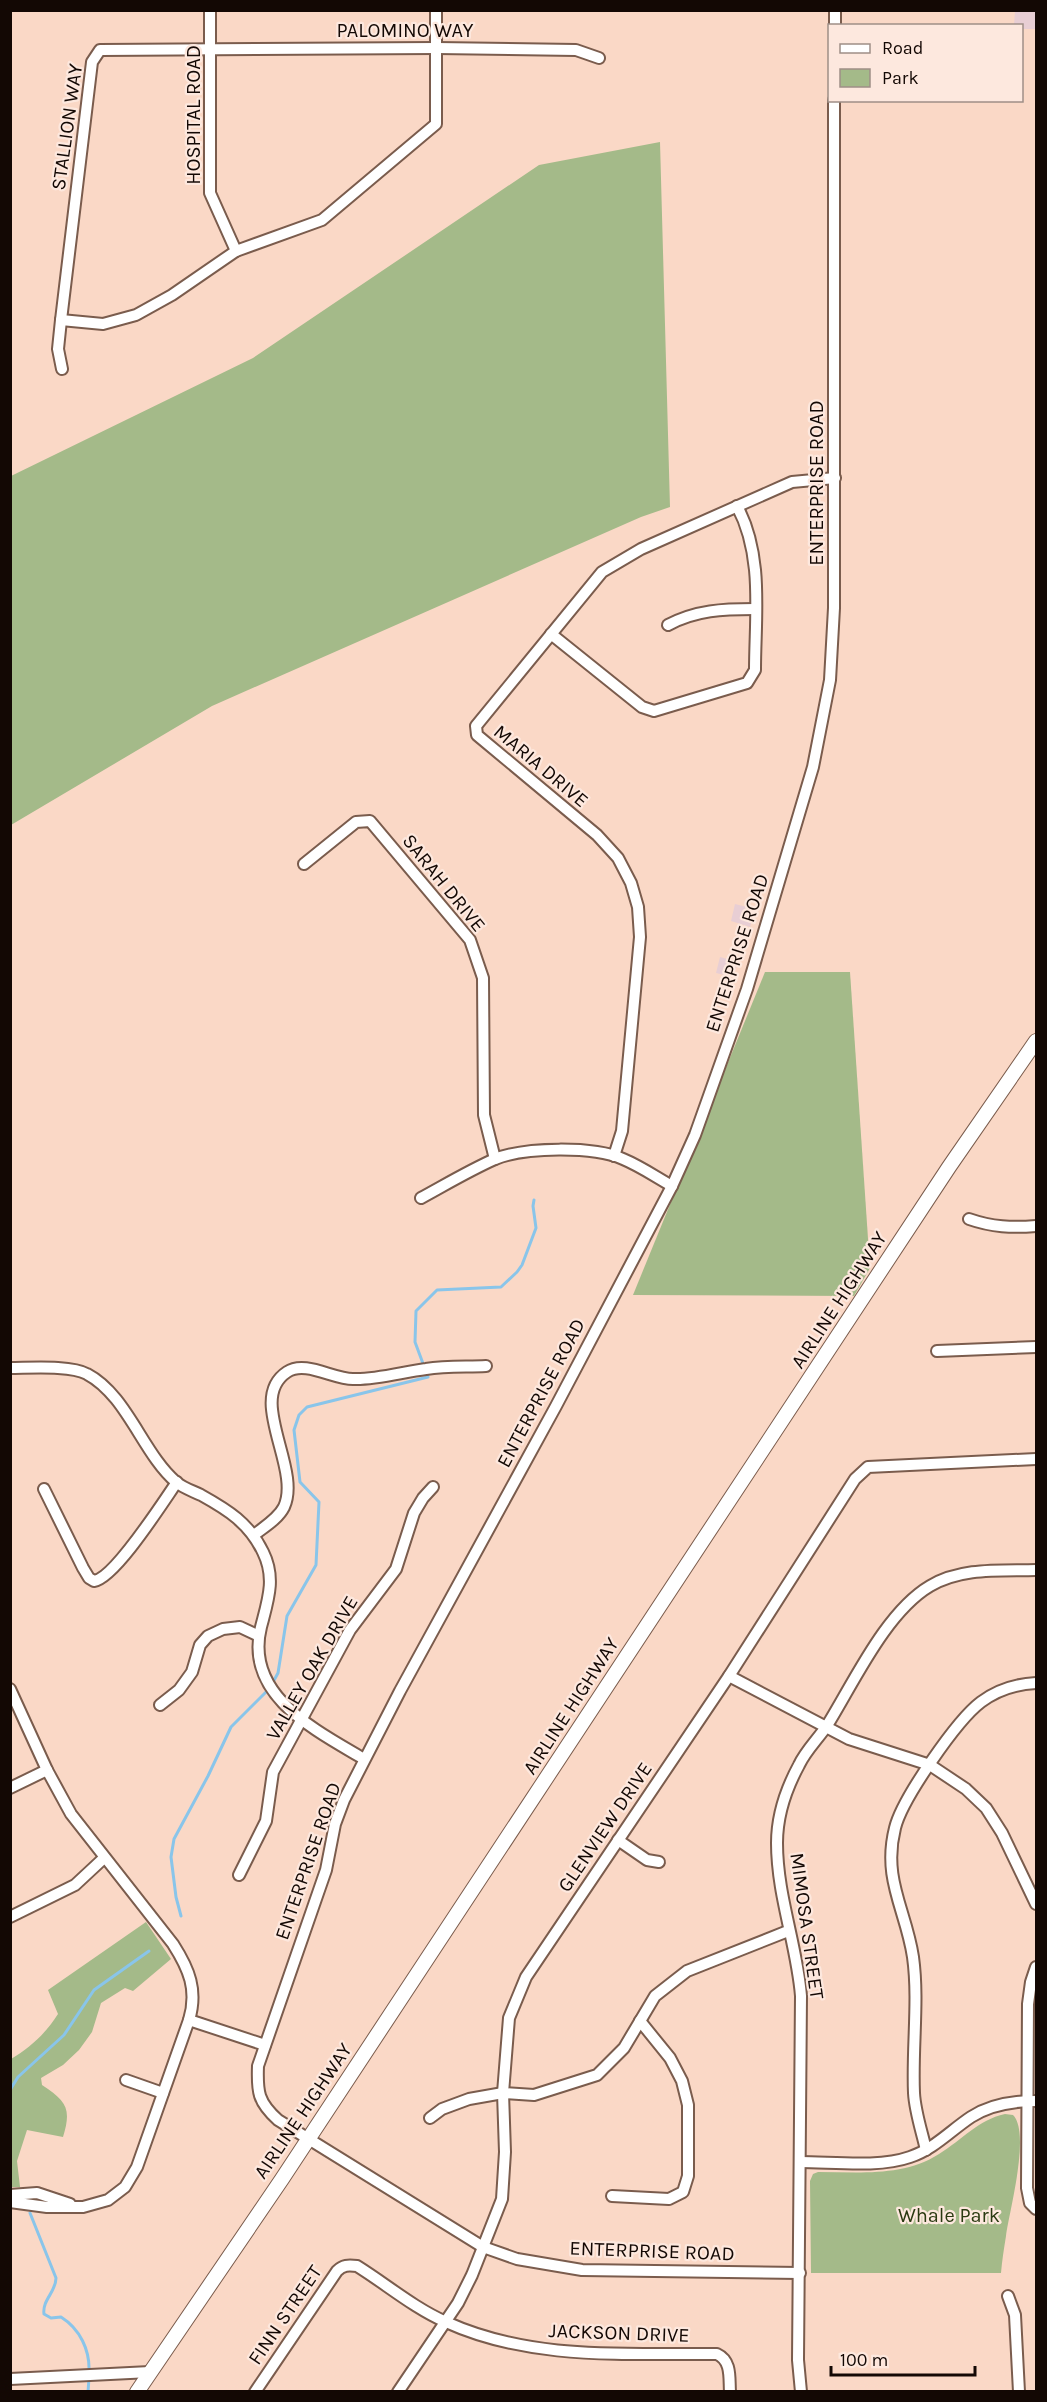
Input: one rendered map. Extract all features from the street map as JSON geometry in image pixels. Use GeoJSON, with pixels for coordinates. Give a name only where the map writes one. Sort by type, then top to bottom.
{"type":"FeatureCollection","features":[{"type":"Feature","properties":{"kind":"main road","name":"AIRLINE HIGHWAY"},"geometry":{"type":"LineString","coordinates":[[137,2391],[309,2137],[949,1167],[1036,1041]]}},
{"type":"Feature","properties":{"kind":"street","name":"HOSPITAL ROAD"},"geometry":{"type":"LineString","coordinates":[[210,10],[210,192],[236,251]]}},
{"type":"Feature","properties":{"kind":"street"},"geometry":{"type":"LineString","coordinates":[[62,369],[58,350],[61,320],[103,324],[136,315],[172,295],[236,251],[322,220],[436,124],[436,10]]}},
{"type":"Feature","properties":{"kind":"street","name":"PALOMINO WAY"},"geometry":{"type":"LineString","coordinates":[[210,48],[576,50],[599,58]]}},
{"type":"Feature","properties":{"kind":"street","name":"STALLION WAY"},"geometry":{"type":"LineString","coordinates":[[61,320],[92,62],[100,50],[210,48]]}},
{"type":"Feature","properties":{"kind":"street","name":"ENTERPRISE ROAD"},"geometry":{"type":"LineString","coordinates":[[800,2273],[582,2270],[517,2259],[483,2247],[309,2137],[278,2120],[266,2109],[257,2091],[258,2066],[326,1870],[335,1824],[364,1758],[465,1569],[556,1406],[672,1186],[701,1120],[747,989],[813,767],[830,680],[835,575],[834,102]]}},
{"type":"Feature","properties":{"kind":"street","name":"MARIA DRIVE"},"geometry":{"type":"LineString","coordinates":[[614,1156],[622,1131],[640,937],[638,907],[631,883],[618,858],[597,835],[477,735],[476,726],[602,572],[641,549],[792,482],[835,478]]}},
{"type":"Feature","properties":{"kind":"street"},"geometry":{"type":"LineString","coordinates":[[551,634],[642,707],[654,711],[747,683],[755,670],[756,571],[752,541],[737,506]]}},
{"type":"Feature","properties":{"kind":"street"},"geometry":{"type":"LineString","coordinates":[[668,625],[687,615],[717,610],[756,609]]}},
{"type":"Feature","properties":{"kind":"street","name":"SARAH DRIVE"},"geometry":{"type":"LineString","coordinates":[[304,864],[356,822],[370,821],[470,940],[483,978],[484,1115],[495,1159]]}},
{"type":"Feature","properties":{"kind":"street"},"geometry":{"type":"LineString","coordinates":[[421,1198],[495,1159],[548,1149],[596,1152],[622,1158],[672,1186]]}},
{"type":"Feature","properties":{"kind":"street"},"geometry":{"type":"LineString","coordinates":[[969,1219],[1002,1228],[1036,1226]]}},
{"type":"Feature","properties":{"kind":"street"},"geometry":{"type":"LineString","coordinates":[[937,1351],[1036,1347]]}},
{"type":"Feature","properties":{"kind":"street"},"geometry":{"type":"LineString","coordinates":[[254,1535],[280,1514],[287,1497],[286,1469],[270,1402],[278,1380],[287,1371],[298,1368],[352,1379],[428,1369],[486,1366]]}},
{"type":"Feature","properties":{"kind":"street"},"geometry":{"type":"LineString","coordinates":[[10,1368],[65,1369],[87,1373],[113,1395],[145,1442],[177,1482],[226,1509],[247,1525],[264,1554],[271,1582],[269,1602],[259,1636],[259,1660],[267,1684],[281,1702],[329,1737],[364,1758]]}},
{"type":"Feature","properties":{"kind":"street","name":"GLENVIEW DRIVE"},"geometry":{"type":"LineString","coordinates":[[398,2391],[463,2294],[502,2199],[505,2152],[503,2093],[509,2018],[526,1977],[729,1676],[855,1479],[868,1467],[1036,1458]]}},
{"type":"Feature","properties":{"kind":"street"},"geometry":{"type":"LineString","coordinates":[[44,1489],[83,1568],[89,1578],[99,1581],[131,1547],[177,1482]]}},
{"type":"Feature","properties":{"kind":"street","name":"VALLEY OAK DRIVE"},"geometry":{"type":"LineString","coordinates":[[239,1875],[266,1821],[273,1772],[350,1630],[390,1579],[400,1558],[414,1513],[433,1487]]}},
{"type":"Feature","properties":{"kind":"street","name":"MIMOSA STREET"},"geometry":{"type":"LineString","coordinates":[[801,2391],[798,2360],[801,1996],[798,1965],[788,1931],[781,1892],[777,1843],[779,1823],[788,1790],[799,1765],[826,1726],[867,1657],[894,1619],[919,1593],[957,1574],[1036,1570]]}},
{"type":"Feature","properties":{"kind":"street"},"geometry":{"type":"LineString","coordinates":[[160,1705],[179,1690],[192,1672],[200,1645],[208,1636],[223,1629],[240,1627],[259,1636]]}},
{"type":"Feature","properties":{"kind":"street"},"geometry":{"type":"LineString","coordinates":[[729,1676],[849,1739],[930,1765],[966,1789],[986,1808],[1002,1833],[1036,1904]]}},
{"type":"Feature","properties":{"kind":"street"},"geometry":{"type":"LineString","coordinates":[[926,2150],[914,2095],[912,1956],[891,1875],[895,1826],[930,1765],[966,1716],[981,1702],[1013,1687],[1036,1683]]}},
{"type":"Feature","properties":{"kind":"street"},"geometry":{"type":"LineString","coordinates":[[10,1689],[47,1770],[71,1815],[183,1959],[193,1984],[194,2000],[137,2167],[129,2182],[108,2200],[97,2204],[79,2207],[38,2206],[10,2202]]}},
{"type":"Feature","properties":{"kind":"street"},"geometry":{"type":"LineString","coordinates":[[10,1788],[47,1770]]}},
{"type":"Feature","properties":{"kind":"street"},"geometry":{"type":"LineString","coordinates":[[618,1840],[647,1860],[658,1862]]}},
{"type":"Feature","properties":{"kind":"street"},"geometry":{"type":"LineString","coordinates":[[10,1917],[75,1885],[104,1858]]}},
{"type":"Feature","properties":{"kind":"street"},"geometry":{"type":"LineString","coordinates":[[430,2118],[442,2109],[469,2099],[503,2093],[534,2095],[597,2075],[624,2048],[655,1996],[687,1971],[788,1931]]}},
{"type":"Feature","properties":{"kind":"street"},"geometry":{"type":"LineString","coordinates":[[1036,1967],[1028,2004],[1033,2101],[1027,2188],[1030,2203],[1036,2209]]}},
{"type":"Feature","properties":{"kind":"street"},"geometry":{"type":"LineString","coordinates":[[189,2020],[265,2045]]}},
{"type":"Feature","properties":{"kind":"street"},"geometry":{"type":"LineString","coordinates":[[612,2196],[669,2199],[683,2192],[688,2176],[688,2105],[682,2081],[670,2058],[640,2021]]}},
{"type":"Feature","properties":{"kind":"street"},"geometry":{"type":"LineString","coordinates":[[126,2080],[163,2093]]}},
{"type":"Feature","properties":{"kind":"street"},"geometry":{"type":"LineString","coordinates":[[800,2162],[890,2162],[908,2158],[926,2150],[986,2109],[1003,2104],[1033,2101]]}},
{"type":"Feature","properties":{"kind":"street"},"geometry":{"type":"LineString","coordinates":[[10,2195],[37,2193],[79,2207]]}},
{"type":"Feature","properties":{"kind":"street","name":"JACKSON DRIVE"},"geometry":{"type":"LineString","coordinates":[[349,2265],[357,2266],[445,2322],[490,2338],[566,2352],[591,2354],[717,2354],[724,2360],[729,2370],[730,2391]]}},
{"type":"Feature","properties":{"kind":"street","name":"FINN STREET"},"geometry":{"type":"LineString","coordinates":[[255,2391],[337,2271],[349,2265]]}},
{"type":"Feature","properties":{"kind":"street"},"geometry":{"type":"LineString","coordinates":[[1008,2296],[1015,2315],[1019,2391]]}},
{"type":"Feature","properties":{"kind":"street"},"geometry":{"type":"LineString","coordinates":[[10,2379],[150,2372]]}},
{"type":"Feature","properties":{"kind":"shaded area"},"geometry":{"type":"Polygon","coordinates":[[[1015,11],[1036,11],[1036,29],[1023,29],[1023,24],[1014,24],[1015,11]]]}},
{"type":"Feature","properties":{"kind":"shaded area"},"geometry":{"type":"Polygon","coordinates":[[[735,904],[755,909],[750,927],[731,921],[735,904]]]}},
{"type":"Feature","properties":{"kind":"shaded area"},"geometry":{"type":"Polygon","coordinates":[[[720,957],[738,962],[733,977],[716,973],[720,957]]]}},
{"type":"Feature","properties":{"kind":"green space"},"geometry":{"type":"Polygon","coordinates":[[[660,142],[670,507],[641,517],[212,706],[11,825],[11,476],[253,358],[539,165],[660,142]]]}},
{"type":"Feature","properties":{"kind":"green space"},"geometry":{"type":"Polygon","coordinates":[[[765,972],[850,972],[870,1268],[854,1296],[633,1295],[765,972]]]}},
{"type":"Feature","properties":{"kind":"green space"},"geometry":{"type":"Polygon","coordinates":[[[146,1922],[171,1959],[133,1991],[125,1988],[101,2003],[92,2032],[79,2050],[63,2065],[41,2078],[42,2085],[57,2096],[65,2106],[66,2127],[63,2137],[27,2130],[17,2161],[20,2187],[11,2187],[11,2059],[37,2040],[58,2014],[48,1990],[146,1922]]]}},
{"type":"Feature","properties":{"kind":"green space","name":"Whale Park"},"geometry":{"type":"Polygon","coordinates":[[[1005,2114],[1013,2115],[1018,2124],[1020,2138],[1017,2173],[1001,2273],[811,2273],[810,2181],[813,2174],[818,2172],[880,2172],[911,2167],[939,2154],[987,2121],[1005,2114]]]}},
{"type":"Feature","properties":{"kind":"waterway"},"geometry":{"type":"LineString","coordinates":[[272,1684],[278,1673],[287,1616],[316,1565],[319,1502],[300,1482],[294,1430],[299,1415],[307,1407],[428,1377],[415,1342],[416,1311],[437,1290],[501,1287],[517,1272],[522,1265],[536,1228],[534,1200]]}},
{"type":"Feature","properties":{"kind":"waterway"},"geometry":{"type":"LineString","coordinates":[[181,1916],[171,1857],[174,1839],[231,1727],[268,1690]]}},
{"type":"Feature","properties":{"kind":"waterway"},"geometry":{"type":"LineString","coordinates":[[10,2090],[18,2077],[64,2035],[94,1990],[149,1951]]}},
{"type":"Feature","properties":{"kind":"waterway"},"geometry":{"type":"LineString","coordinates":[[30,2213],[56,2278],[54,2288],[45,2304],[44,2314],[51,2318],[61,2317],[74,2328],[86,2348],[89,2372]]}},
{"type":"Feature","properties":{"kind":"waterway"},"geometry":{"type":"LineString","coordinates":[[88,2392],[89,2378]]}}]}
